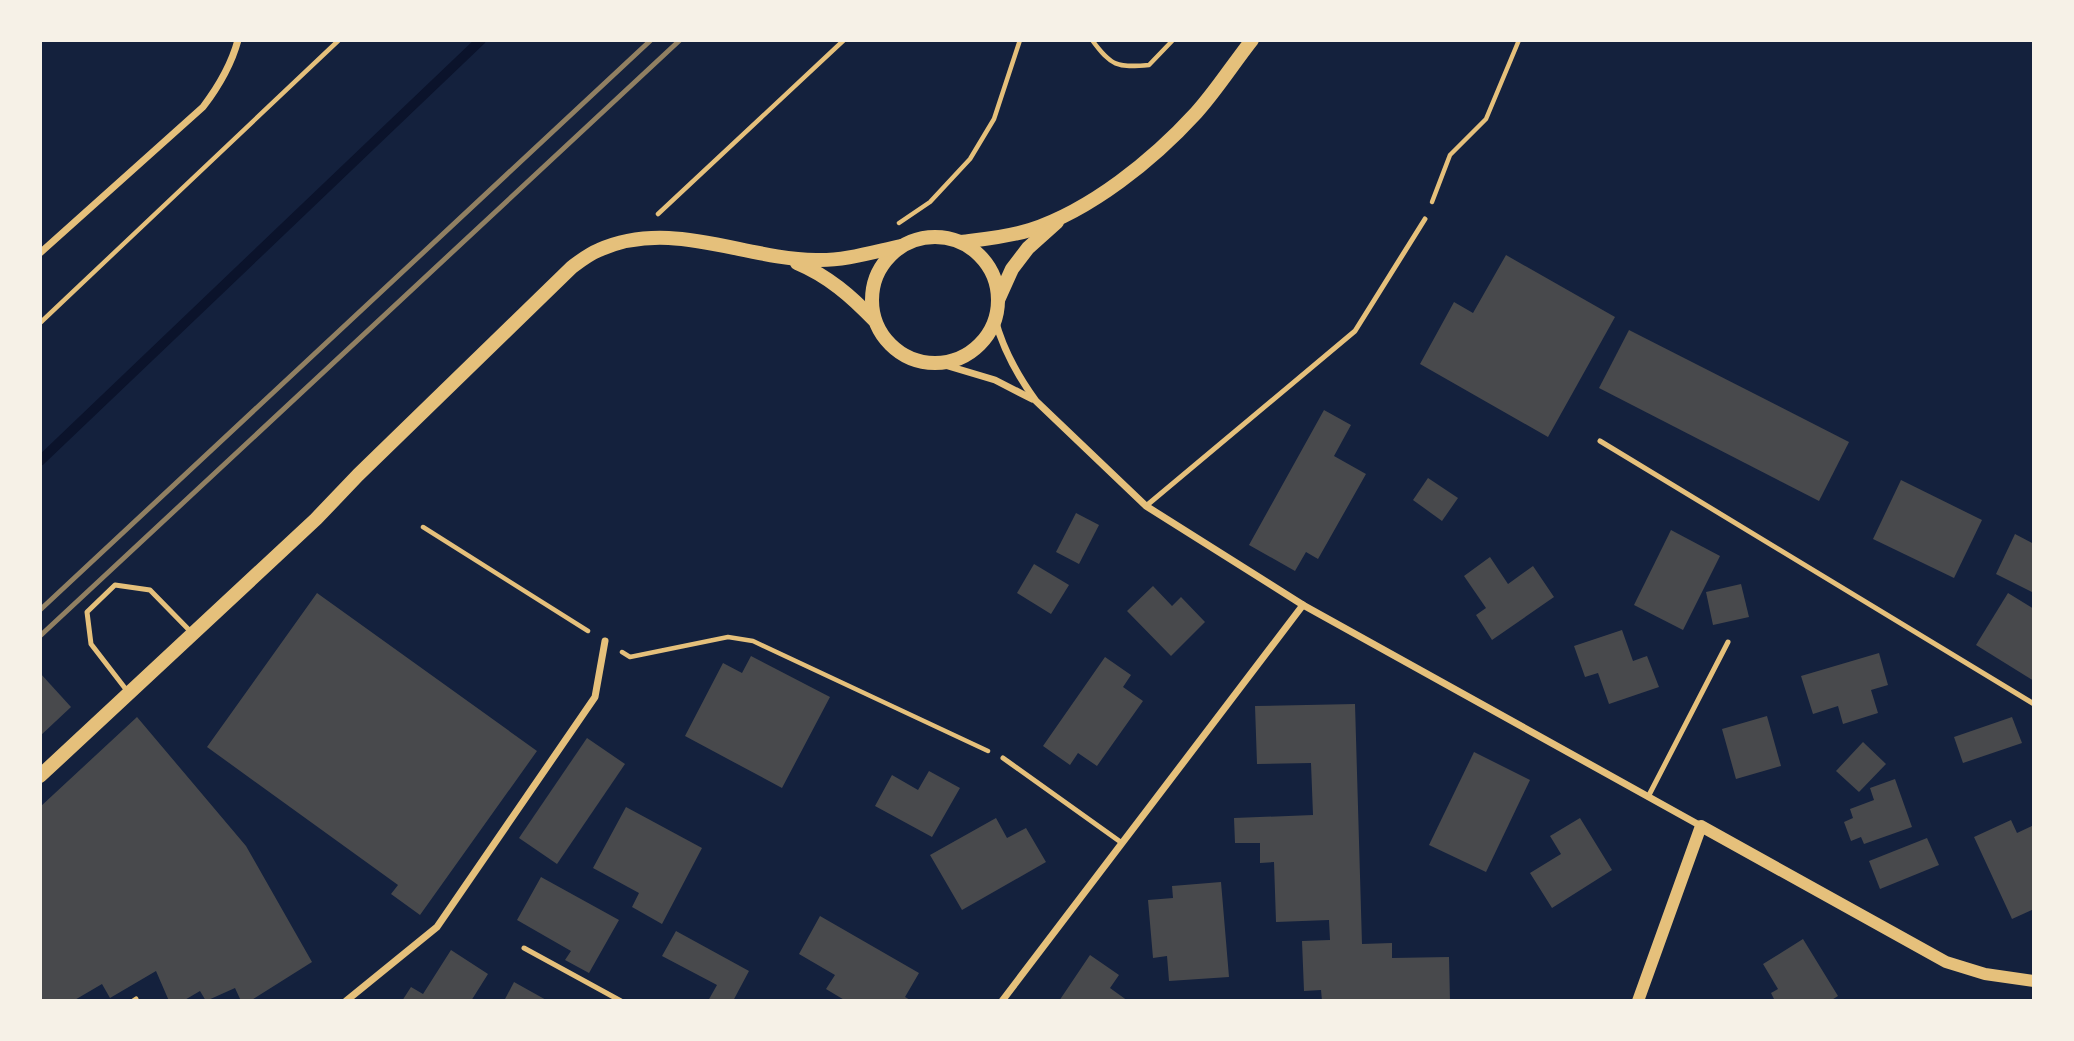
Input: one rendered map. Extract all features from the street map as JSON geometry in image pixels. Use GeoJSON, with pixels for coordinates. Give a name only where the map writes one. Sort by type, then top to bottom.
{"type":"FeatureCollection","features":[{"type":"Feature","properties":{"kind":"main road"},"geometry":{"type":"LineString","coordinates":[[961,242],[1030,230],[1093,200],[1150,158],[1197,113],[1252,40]]}},
{"type":"Feature","properties":{"kind":"main road"},"geometry":{"type":"LineString","coordinates":[[998,301],[1012,270],[1028,248],[1063,216]]}},
{"type":"Feature","properties":{"kind":"main road"},"geometry":{"type":"LineString","coordinates":[[40,776],[316,519],[572,267],[597,250],[632,239],[679,237],[782,257],[816,260],[844,258],[901,246],[920,238],[941,236],[961,242],[984,260],[997,286],[995,319],[974,350],[957,359],[938,363],[918,361],[899,353],[884,338],[874,320],[840,287],[813,270],[782,257]]}},
{"type":"Feature","properties":{"kind":"main road"},"geometry":{"type":"LineString","coordinates":[[874,320],[871,299],[875,278],[885,260],[901,246]]}},
{"type":"Feature","properties":{"kind":"street"},"geometry":{"type":"LineString","coordinates":[[40,253],[204,107],[232,62],[238,40]]}},
{"type":"Feature","properties":{"kind":"street"},"geometry":{"type":"LineString","coordinates":[[995,319],[1002,344],[1036,401],[1146,506],[1303,605],[1946,962],[2005,978],[2034,981]]}},
{"type":"Feature","properties":{"kind":"street"},"geometry":{"type":"LineString","coordinates":[[938,363],[995,380],[1036,401]]}},
{"type":"Feature","properties":{"kind":"street"},"geometry":{"type":"LineString","coordinates":[[1002,1001],[1303,605]]}},
{"type":"Feature","properties":{"kind":"street"},"geometry":{"type":"LineString","coordinates":[[346,1001],[437,927],[595,697],[605,641]]}},
{"type":"Feature","properties":{"kind":"street"},"geometry":{"type":"LineString","coordinates":[[1638,1001],[1701,826]]}},
{"type":"Feature","properties":{"kind":"street"},"geometry":{"type":"LineString","coordinates":[[2005,978],[2034,991]]}},
{"type":"Feature","properties":{"kind":"lane"},"geometry":{"type":"LineString","coordinates":[[1146,506],[1355,331],[1425,219]]}},
{"type":"Feature","properties":{"kind":"lane"},"geometry":{"type":"LineString","coordinates":[[1600,441],[2034,704]]}},
{"type":"Feature","properties":{"kind":"lane"},"geometry":{"type":"LineString","coordinates":[[129,693],[92,644],[87,612],[115,585],[150,590],[193,634]]}},
{"type":"Feature","properties":{"kind":"lane"},"geometry":{"type":"LineString","coordinates":[[1648,797],[1728,642]]}},
{"type":"Feature","properties":{"kind":"lane"},"geometry":{"type":"LineString","coordinates":[[1003,758],[1122,843]]}},
{"type":"Feature","properties":{"kind":"lane"},"geometry":{"type":"LineString","coordinates":[[524,948],[621,1001]]}},
{"type":"Feature","properties":{"kind":"path"},"geometry":{"type":"LineString","coordinates":[[40,323],[339,40]]}},
{"type":"Feature","properties":{"kind":"path"},"geometry":{"type":"LineString","coordinates":[[632,239],[845,40]]}},
{"type":"Feature","properties":{"kind":"path"},"geometry":{"type":"LineString","coordinates":[[895,226],[930,202],[970,159],[994,119],[1020,40]]}},
{"type":"Feature","properties":{"kind":"path"},"geometry":{"type":"LineString","coordinates":[[1092,40],[1104,57],[1125,67],[1149,65],[1172,40]]}},
{"type":"Feature","properties":{"kind":"path"},"geometry":{"type":"LineString","coordinates":[[1425,219],[1450,155],[1486,119],[1519,40]]}},
{"type":"Feature","properties":{"kind":"path"},"geometry":{"type":"LineString","coordinates":[[423,527],[630,657],[728,637],[753,641],[1003,758]]}},
{"type":"Feature","properties":{"kind":"building"},"geometry":{"type":"Polygon","coordinates":[[[1506,255],[1615,317],[1548,437],[1420,364],[1454,302],[1473,313],[1506,255]]]}},
{"type":"Feature","properties":{"kind":"building"},"geometry":{"type":"Polygon","coordinates":[[[1629,330],[1849,442],[1819,501],[1599,388],[1629,330]]]}},
{"type":"Feature","properties":{"kind":"building"},"geometry":{"type":"Polygon","coordinates":[[[1324,410],[1351,425],[1334,456],[1366,474],[1318,559],[1306,552],[1295,571],[1249,545],[1324,410]]]}},
{"type":"Feature","properties":{"kind":"building"},"geometry":{"type":"Polygon","coordinates":[[[1428,478],[1458,498],[1442,521],[1413,500],[1428,478]]]}},
{"type":"Feature","properties":{"kind":"building"},"geometry":{"type":"Polygon","coordinates":[[[1901,480],[1982,520],[1954,578],[1873,539],[1901,480]]]}},
{"type":"Feature","properties":{"kind":"building"},"geometry":{"type":"Polygon","coordinates":[[[1076,513],[1099,525],[1079,564],[1056,552],[1076,513]]]}},
{"type":"Feature","properties":{"kind":"building"},"geometry":{"type":"Polygon","coordinates":[[[1671,530],[1720,556],[1683,630],[1634,605],[1671,530]]]}},
{"type":"Feature","properties":{"kind":"building"},"geometry":{"type":"Polygon","coordinates":[[[2015,534],[2034,544],[2034,593],[1996,574],[2015,534]]]}},
{"type":"Feature","properties":{"kind":"building"},"geometry":{"type":"Polygon","coordinates":[[[1490,557],[1508,584],[1533,566],[1554,597],[1492,640],[1476,615],[1486,608],[1464,576],[1490,557]]]}},
{"type":"Feature","properties":{"kind":"building"},"geometry":{"type":"Polygon","coordinates":[[[1034,564],[1069,585],[1051,614],[1017,593],[1034,564]]]}},
{"type":"Feature","properties":{"kind":"building"},"geometry":{"type":"Polygon","coordinates":[[[1741,584],[1749,617],[1713,625],[1706,592],[1741,584]]]}},
{"type":"Feature","properties":{"kind":"building"},"geometry":{"type":"Polygon","coordinates":[[[1153,586],[1172,606],[1181,597],[1205,622],[1171,656],[1127,611],[1153,586]]]}},
{"type":"Feature","properties":{"kind":"building"},"geometry":{"type":"Polygon","coordinates":[[[317,593],[537,751],[420,915],[391,894],[398,885],[207,747],[317,593]]]}},
{"type":"Feature","properties":{"kind":"building"},"geometry":{"type":"Polygon","coordinates":[[[2008,593],[2034,609],[2034,681],[1976,645],[2008,593]]]}},
{"type":"Feature","properties":{"kind":"building"},"geometry":{"type":"Polygon","coordinates":[[[1622,630],[1633,661],[1647,656],[1659,687],[1609,704],[1598,673],[1585,677],[1574,646],[1622,630]]]}},
{"type":"Feature","properties":{"kind":"building"},"geometry":{"type":"Polygon","coordinates":[[[1879,653],[1888,685],[1871,690],[1878,713],[1843,724],[1838,706],[1813,714],[1801,676],[1879,653]]]}},
{"type":"Feature","properties":{"kind":"building"},"geometry":{"type":"Polygon","coordinates":[[[751,656],[830,697],[782,788],[685,736],[723,663],[742,673],[751,656]]]}},
{"type":"Feature","properties":{"kind":"building"},"geometry":{"type":"Polygon","coordinates":[[[1105,657],[1131,675],[1123,687],[1143,701],[1097,766],[1078,753],[1070,765],[1043,746],[1105,657]]]}},
{"type":"Feature","properties":{"kind":"building"},"geometry":{"type":"Polygon","coordinates":[[[40,673],[71,707],[40,736],[40,673]]]}},
{"type":"Feature","properties":{"kind":"building"},"geometry":{"type":"Polygon","coordinates":[[[1355,704],[1362,944],[1392,943],[1392,958],[1449,957],[1450,1001],[1322,1001],[1321,990],[1304,991],[1302,941],[1330,940],[1329,920],[1276,922],[1274,862],[1260,863],[1260,843],[1235,843],[1234,818],[1313,815],[1311,763],[1257,764],[1255,706],[1355,704]]]}},
{"type":"Feature","properties":{"kind":"building"},"geometry":{"type":"Polygon","coordinates":[[[1767,716],[1781,766],[1736,779],[1722,729],[1767,716]]]}},
{"type":"Feature","properties":{"kind":"building"},"geometry":{"type":"Polygon","coordinates":[[[137,717],[246,846],[312,962],[250,1001],[241,1001],[235,988],[206,1001],[200,991],[183,1001],[169,1001],[156,971],[110,998],[102,984],[73,1001],[40,1001],[40,807],[137,717]]]}},
{"type":"Feature","properties":{"kind":"building"},"geometry":{"type":"Polygon","coordinates":[[[2012,717],[2022,743],[1963,763],[1954,737],[2012,717]]]}},
{"type":"Feature","properties":{"kind":"building"},"geometry":{"type":"Polygon","coordinates":[[[587,738],[625,764],[557,864],[519,838],[587,738]]]}},
{"type":"Feature","properties":{"kind":"building"},"geometry":{"type":"Polygon","coordinates":[[[1863,742],[1886,764],[1859,792],[1836,771],[1863,742]]]}},
{"type":"Feature","properties":{"kind":"building"},"geometry":{"type":"Polygon","coordinates":[[[1474,752],[1530,780],[1486,872],[1429,845],[1474,752]]]}},
{"type":"Feature","properties":{"kind":"building"},"geometry":{"type":"Polygon","coordinates":[[[929,771],[960,788],[932,837],[875,806],[892,775],[918,790],[929,771]]]}},
{"type":"Feature","properties":{"kind":"building"},"geometry":{"type":"Polygon","coordinates":[[[1895,779],[1912,827],[1864,844],[1861,837],[1851,841],[1844,822],[1853,818],[1850,809],[1874,800],[1870,788],[1895,779]]]}},
{"type":"Feature","properties":{"kind":"building"},"geometry":{"type":"Polygon","coordinates":[[[626,807],[702,848],[662,924],[632,907],[639,893],[593,868],[626,807]]]}},
{"type":"Feature","properties":{"kind":"building"},"geometry":{"type":"Polygon","coordinates":[[[996,818],[1007,838],[1026,828],[1046,862],[962,910],[930,855],[996,818]]]}},
{"type":"Feature","properties":{"kind":"building"},"geometry":{"type":"Polygon","coordinates":[[[1580,818],[1612,870],[1552,908],[1530,873],[1561,854],[1550,836],[1580,818]]]}},
{"type":"Feature","properties":{"kind":"building"},"geometry":{"type":"Polygon","coordinates":[[[2011,820],[2017,833],[2034,825],[2034,909],[2012,919],[1974,837],[2011,820]]]}},
{"type":"Feature","properties":{"kind":"building"},"geometry":{"type":"Polygon","coordinates":[[[1927,838],[1939,865],[1880,889],[1869,861],[1927,838]]]}},
{"type":"Feature","properties":{"kind":"building"},"geometry":{"type":"Polygon","coordinates":[[[541,877],[619,920],[589,973],[565,960],[571,951],[517,920],[541,877]]]}},
{"type":"Feature","properties":{"kind":"building"},"geometry":{"type":"Polygon","coordinates":[[[1221,882],[1229,977],[1169,981],[1167,956],[1153,958],[1148,900],[1173,898],[1172,886],[1221,882]]]}},
{"type":"Feature","properties":{"kind":"building"},"geometry":{"type":"Polygon","coordinates":[[[820,916],[919,973],[905,997],[912,1001],[846,1001],[826,989],[835,975],[799,954],[820,916]]]}},
{"type":"Feature","properties":{"kind":"building"},"geometry":{"type":"Polygon","coordinates":[[[676,931],[749,971],[733,1001],[708,1001],[717,985],[662,956],[676,931]]]}},
{"type":"Feature","properties":{"kind":"building"},"geometry":{"type":"Polygon","coordinates":[[[1803,939],[1838,996],[1830,1001],[1775,1001],[1771,993],[1778,989],[1763,964],[1803,939]]]}},
{"type":"Feature","properties":{"kind":"building"},"geometry":{"type":"Polygon","coordinates":[[[451,950],[488,974],[471,1001],[402,1001],[411,987],[423,994],[451,950]]]}},
{"type":"Feature","properties":{"kind":"building"},"geometry":{"type":"Polygon","coordinates":[[[1090,955],[1119,975],[1110,988],[1128,1001],[1059,1001],[1090,955]]]}},
{"type":"Feature","properties":{"kind":"building"},"geometry":{"type":"Polygon","coordinates":[[[514,982],[548,1001],[504,1001],[514,982]]]}},
{"type":"Feature","properties":{"kind":"waterway"},"geometry":{"type":"LineString","coordinates":[[40,461],[481,40]]}},
{"type":"Feature","properties":{"kind":"railway"},"geometry":{"type":"LineString","coordinates":[[40,610],[651,40]]}},
{"type":"Feature","properties":{"kind":"railway"},"geometry":{"type":"LineString","coordinates":[[40,636],[680,40]]}}]}
